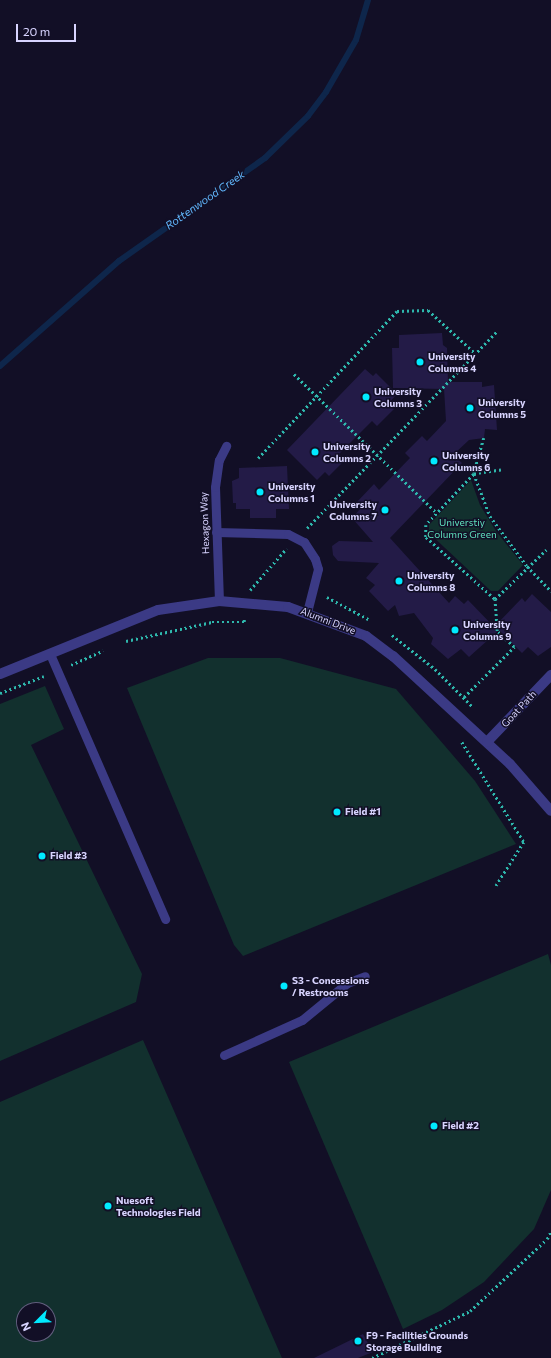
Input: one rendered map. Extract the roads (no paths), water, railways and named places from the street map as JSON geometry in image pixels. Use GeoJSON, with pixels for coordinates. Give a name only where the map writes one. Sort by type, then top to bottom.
{"type":"FeatureCollection","features":[{"type":"Feature","properties":{"kind":"street","name":"Alumni Drive"},"geometry":{"type":"LineString","coordinates":[[0,674],[147,614],[177,606],[219,602],[244,602],[307,612],[366,636],[393,656],[452,708],[523,777],[551,811]]}},
{"type":"Feature","properties":{"kind":"street","name":"Goat Path"},"geometry":{"type":"LineString","coordinates":[[487,742],[551,675]]}},
{"type":"Feature","properties":{"kind":"lane","name":"Hexagon Way"},"geometry":{"type":"LineString","coordinates":[[219,602],[216,532],[216,473],[226,446]]}},
{"type":"Feature","properties":{"kind":"lane"},"geometry":{"type":"LineString","coordinates":[[216,532],[273,532],[297,538],[310,549],[318,569],[307,612]]}},
{"type":"Feature","properties":{"kind":"lane"},"geometry":{"type":"LineString","coordinates":[[50,654],[165,919]]}},
{"type":"Feature","properties":{"kind":"lane"},"geometry":{"type":"LineString","coordinates":[[224,1055],[302,1020],[347,983],[365,976]]}},
{"type":"Feature","properties":{"kind":"waterway","name":"Rottenwood Creek"},"geometry":{"type":"LineString","coordinates":[[0,366],[119,261],[265,158],[308,116],[326,92],[356,40],[368,0]]}},
{"type":"Feature","properties":{"kind":"place","name":"University Columns 4"},"geometry":{"type":"Point","coordinates":[420,362]}},
{"type":"Feature","properties":{"kind":"place","name":"University Columns 3"},"geometry":{"type":"Point","coordinates":[366,397]}},
{"type":"Feature","properties":{"kind":"place","name":"University Columns 5"},"geometry":{"type":"Point","coordinates":[470,408]}},
{"type":"Feature","properties":{"kind":"place","name":"University Columns 2"},"geometry":{"type":"Point","coordinates":[315,452]}},
{"type":"Feature","properties":{"kind":"place","name":"University Columns 6"},"geometry":{"type":"Point","coordinates":[434,461]}},
{"type":"Feature","properties":{"kind":"place","name":"University Columns 1"},"geometry":{"type":"Point","coordinates":[260,492]}},
{"type":"Feature","properties":{"kind":"place","name":"University Columns 7"},"geometry":{"type":"Point","coordinates":[385,510]}},
{"type":"Feature","properties":{"kind":"place","name":"University Columns 8"},"geometry":{"type":"Point","coordinates":[399,581]}},
{"type":"Feature","properties":{"kind":"place","name":"University Columns 9"},"geometry":{"type":"Point","coordinates":[455,630]}},
{"type":"Feature","properties":{"kind":"place","name":"Field #1"},"geometry":{"type":"Point","coordinates":[337,812]}},
{"type":"Feature","properties":{"kind":"place","name":"Field #3"},"geometry":{"type":"Point","coordinates":[42,856]}},
{"type":"Feature","properties":{"kind":"place","name":"S3 - Concessions / Restrooms"},"geometry":{"type":"Point","coordinates":[284,986]}},
{"type":"Feature","properties":{"kind":"place","name":"Field #2"},"geometry":{"type":"Point","coordinates":[434,1126]}},
{"type":"Feature","properties":{"kind":"place","name":"Nuesoft Technologies Field"},"geometry":{"type":"Point","coordinates":[108,1206]}},
{"type":"Feature","properties":{"kind":"place","name":"F9 - Facilities Grounds Storage Building"},"geometry":{"type":"Point","coordinates":[358,1341]}},
{"type":"Feature","properties":{"kind":"park label","name":"Universtiy Columns Green"},"geometry":{"type":"Point","coordinates":[462,528]}}]}
